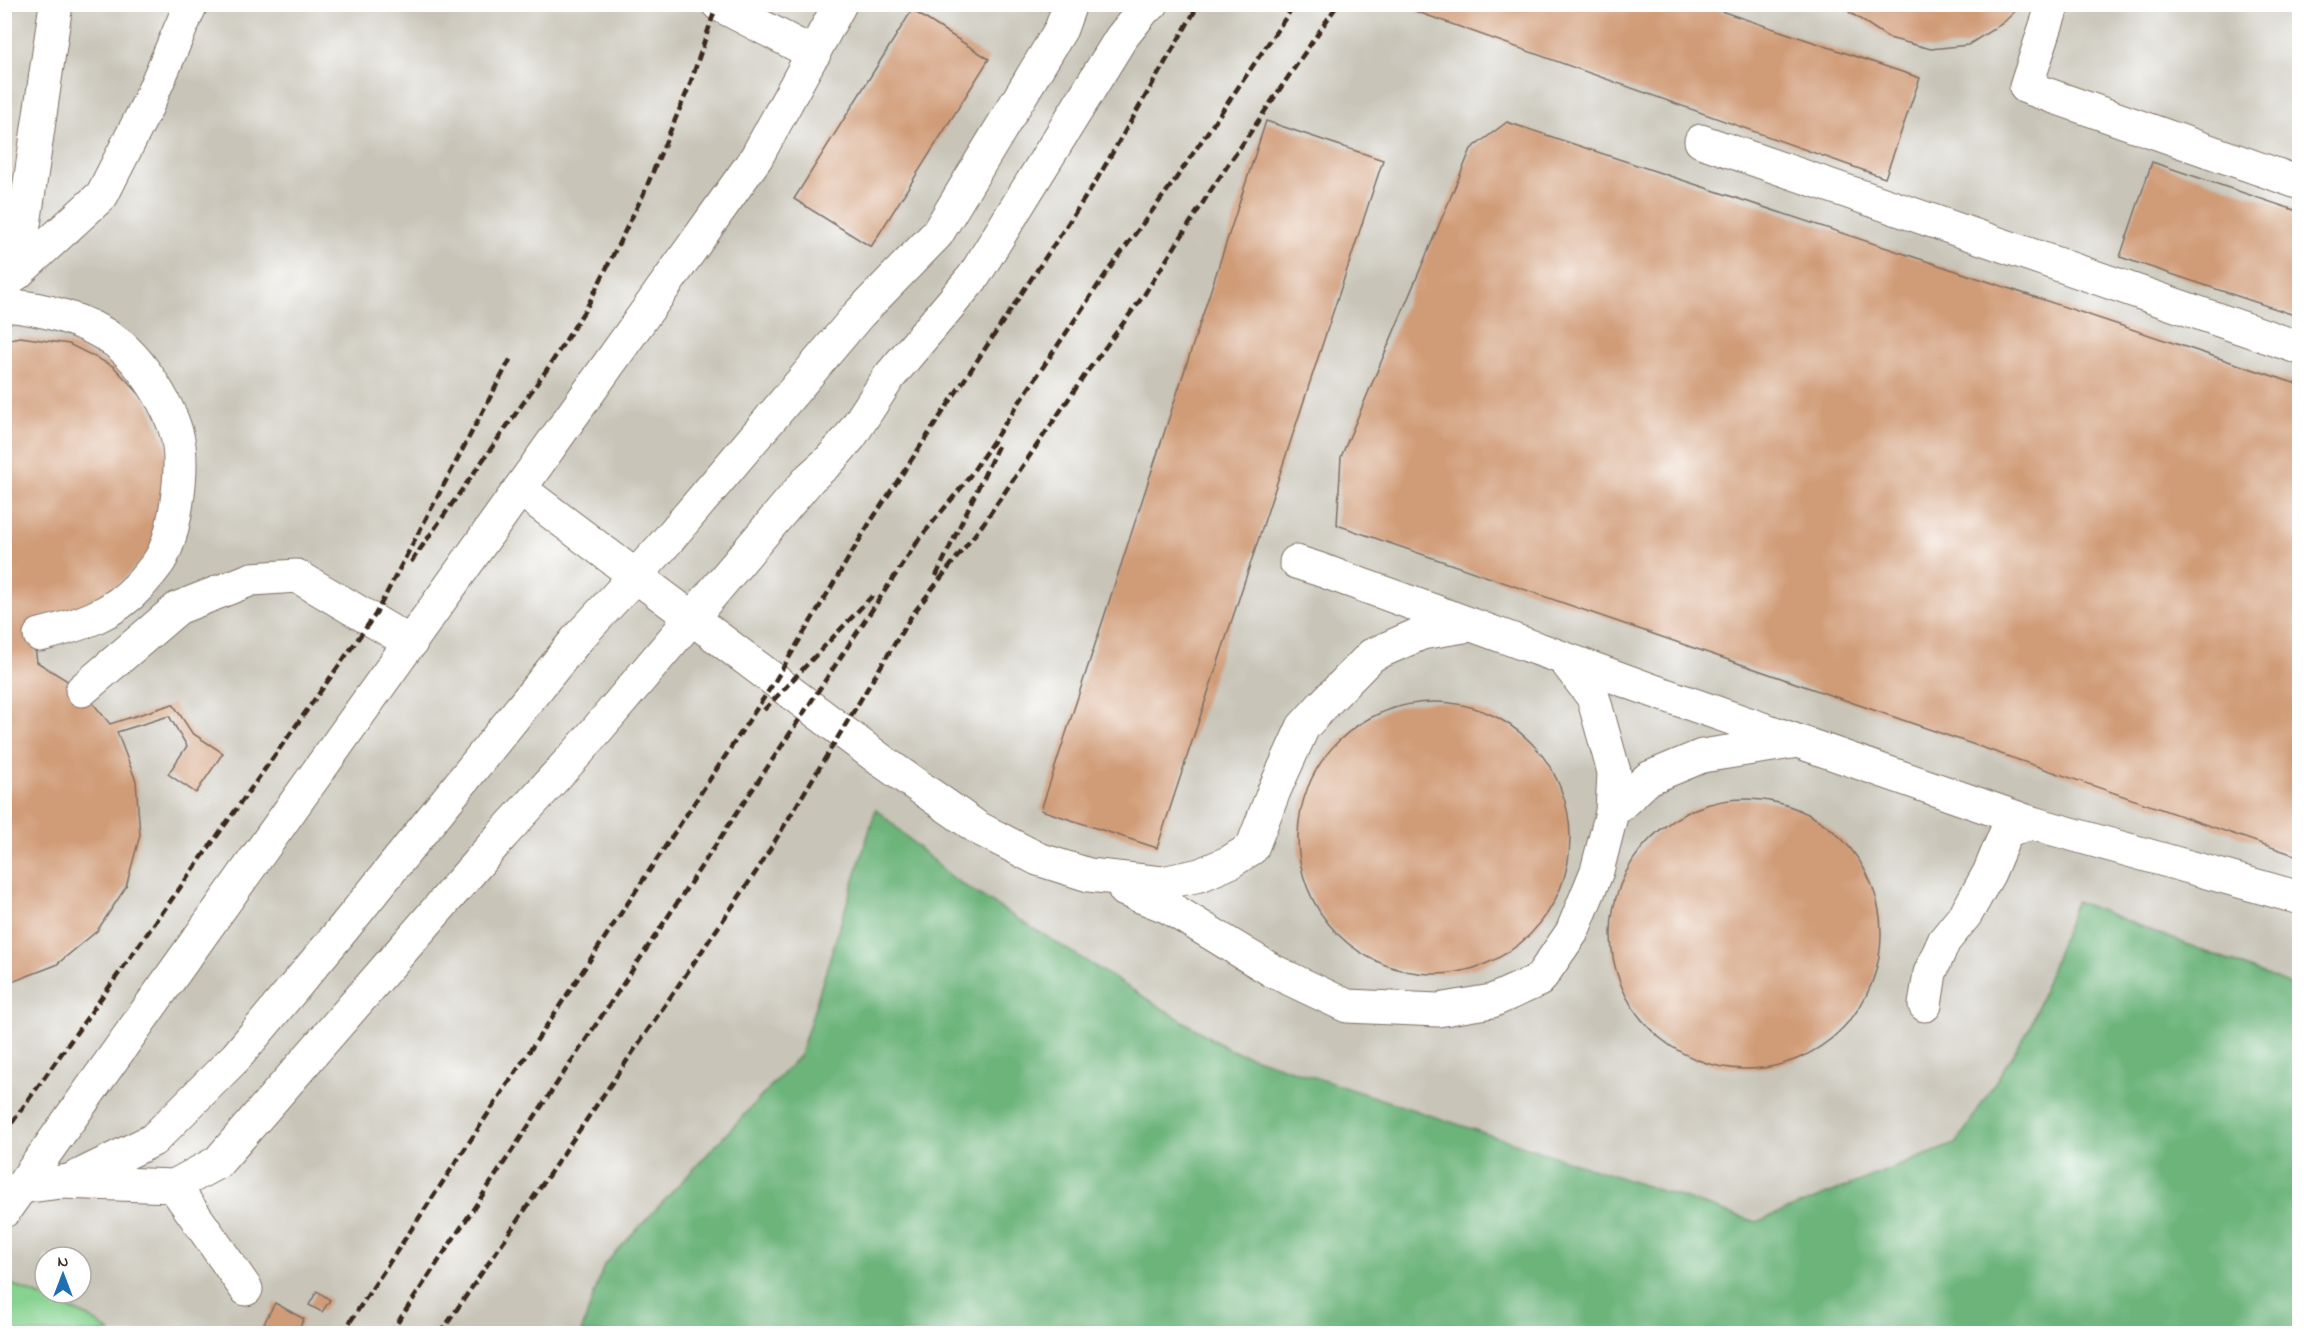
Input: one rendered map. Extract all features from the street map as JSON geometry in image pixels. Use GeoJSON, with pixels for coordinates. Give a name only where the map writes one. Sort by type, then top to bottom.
{"type":"FeatureCollection","features":[{"type":"Feature","properties":{"kind":"lane"},"geometry":{"type":"LineString","coordinates":[[11,277],[56,4]]}},
{"type":"Feature","properties":{"kind":"lane"},"geometry":{"type":"LineString","coordinates":[[11,277],[102,195],[147,106],[191,4]]}},
{"type":"Feature","properties":{"kind":"lane"},"geometry":{"type":"LineString","coordinates":[[718,4],[814,54]]}},
{"type":"Feature","properties":{"kind":"lane"},"geometry":{"type":"LineString","coordinates":[[13,1199],[69,1181],[153,1140],[236,1057],[343,929],[577,639],[635,576],[859,314],[937,234],[1066,16],[1083,4]]}},
{"type":"Feature","properties":{"kind":"lane"},"geometry":{"type":"LineString","coordinates":[[62,1182],[174,1186],[218,1162],[503,834],[587,742],[810,478],[850,437],[889,377],[974,276],[1121,38],[1145,8],[1152,4]]}},
{"type":"Feature","properties":{"kind":"lane"},"geometry":{"type":"LineString","coordinates":[[2053,4],[2026,87],[2300,183]]}},
{"type":"Feature","properties":{"kind":"lane"},"geometry":{"type":"LineString","coordinates":[[13,1199],[756,158],[838,7]]}},
{"type":"Feature","properties":{"kind":"lane"},"geometry":{"type":"LineString","coordinates":[[1701,141],[2300,348]]}},
{"type":"Feature","properties":{"kind":"lane"},"geometry":{"type":"LineString","coordinates":[[4,305],[31,307],[80,323],[116,342],[146,374],[166,405],[179,441],[179,482],[173,525],[160,560],[138,587],[107,612],[76,627],[39,635]]}},
{"type":"Feature","properties":{"kind":"lane"},"geometry":{"type":"LineString","coordinates":[[520,489],[882,761],[978,828],[1038,859],[1089,875],[1168,907],[1273,971],[1347,1006],[1438,1011],[1492,1001],[1539,980],[1572,932],[1597,871],[1612,812],[1614,772],[1593,697],[1564,659]]}},
{"type":"Feature","properties":{"kind":"lane"},"geometry":{"type":"LineString","coordinates":[[1296,562],[1798,742],[2032,823],[2300,898]]}},
{"type":"Feature","properties":{"kind":"lane"},"geometry":{"type":"LineString","coordinates":[[82,690],[178,608],[252,579],[297,576],[411,643]]}},
{"type":"Feature","properties":{"kind":"lane"},"geometry":{"type":"LineString","coordinates":[[1089,875],[1162,883],[1200,875],[1230,862],[1252,848],[1302,727],[1324,704],[1372,655],[1422,633],[1470,625]]}},
{"type":"Feature","properties":{"kind":"lane"},"geometry":{"type":"LineString","coordinates":[[1612,812],[1649,778],[1702,756],[1798,742]]}},
{"type":"Feature","properties":{"kind":"lane"},"geometry":{"type":"LineString","coordinates":[[1925,1005],[1929,973],[1944,941],[1966,914],[1989,873],[2007,831],[2032,823]]}},
{"type":"Feature","properties":{"kind":"lane"},"geometry":{"type":"LineString","coordinates":[[174,1186],[246,1289]]}},
{"type":"Feature","properties":{"kind":"shaded area"},"geometry":{"type":"Polygon","coordinates":[[[5,5],[2299,5],[2299,988],[2076,901],[2030,1027],[1957,1143],[1756,1222],[1228,1049],[952,878],[876,810],[800,1055],[604,1265],[581,1333],[5,1334],[5,5]]]}},
{"type":"Feature","properties":{"kind":"green space"},"geometry":{"type":"Polygon","coordinates":[[[876,809],[952,878],[1228,1049],[1756,1222],[1957,1143],[2030,1027],[2076,901],[2299,988],[2299,1333],[581,1333],[604,1265],[800,1055],[876,809]]]}},
{"type":"Feature","properties":{"kind":"green space"},"geometry":{"type":"Polygon","coordinates":[[[4,1281],[33,1293],[33,1305],[61,1305],[89,1317],[111,1333],[5,1333],[4,1281]]]}},
{"type":"Feature","properties":{"kind":"building"},"geometry":{"type":"Polygon","coordinates":[[[1418,4],[1700,4],[1920,78],[1885,178],[1415,11],[1418,4]]]}},
{"type":"Feature","properties":{"kind":"building"},"geometry":{"type":"Polygon","coordinates":[[[1846,4],[2023,4],[2003,23],[1968,45],[1931,49],[1889,38],[1849,12],[1846,4]]]}},
{"type":"Feature","properties":{"kind":"building"},"geometry":{"type":"Polygon","coordinates":[[[912,10],[989,59],[871,247],[794,199],[912,10]]]}},
{"type":"Feature","properties":{"kind":"building"},"geometry":{"type":"Polygon","coordinates":[[[1266,121],[1383,160],[1157,848],[1041,810],[1266,121]]]}},
{"type":"Feature","properties":{"kind":"building"},"geometry":{"type":"Polygon","coordinates":[[[1507,122],[2300,385],[2300,857],[1337,525],[1341,457],[1471,149],[1507,122]]]}},
{"type":"Feature","properties":{"kind":"building"},"geometry":{"type":"Polygon","coordinates":[[[2152,162],[2300,212],[2300,317],[2120,257],[2152,162]]]}},
{"type":"Feature","properties":{"kind":"building"},"geometry":{"type":"Polygon","coordinates":[[[20,337],[69,344],[113,366],[147,402],[167,447],[158,543],[92,612],[32,626],[37,662],[82,690],[110,724],[173,704],[192,733],[223,753],[196,793],[168,774],[187,746],[169,716],[117,732],[136,781],[140,835],[126,887],[97,931],[56,965],[4,985],[4,340],[20,337]]]}},
{"type":"Feature","properties":{"kind":"building"},"geometry":{"type":"Polygon","coordinates":[[[1434,702],[1461,705],[1486,712],[1510,725],[1530,742],[1547,762],[1560,786],[1567,811],[1570,838],[1567,865],[1560,890],[1547,914],[1530,934],[1510,951],[1486,964],[1461,971],[1434,974],[1407,971],[1382,964],[1358,951],[1338,934],[1321,914],[1308,890],[1301,865],[1298,838],[1301,811],[1308,786],[1321,762],[1338,742],[1358,725],[1382,712],[1407,705],[1434,702]]]}},
{"type":"Feature","properties":{"kind":"building"},"geometry":{"type":"Polygon","coordinates":[[[1733,799],[1759,799],[1798,809],[1821,821],[1842,838],[1859,859],[1871,882],[1879,908],[1881,934],[1879,960],[1871,986],[1859,1009],[1842,1030],[1821,1047],[1785,1064],[1759,1069],[1733,1069],[1707,1064],[1682,1053],[1660,1039],[1641,1020],[1627,998],[1616,973],[1611,947],[1611,921],[1616,895],[1627,870],[1641,848],[1660,829],[1682,815],[1707,804],[1733,799]]]}},
{"type":"Feature","properties":{"kind":"building"},"geometry":{"type":"Polygon","coordinates":[[[317,1291],[330,1300],[322,1312],[309,1305],[317,1291]]]}},
{"type":"Feature","properties":{"kind":"building"},"geometry":{"type":"Polygon","coordinates":[[[275,1303],[304,1319],[296,1334],[258,1334],[275,1303]]]}},
{"type":"Feature","properties":{"kind":"railway"},"geometry":{"type":"LineString","coordinates":[[411,562],[550,365],[588,305],[643,195],[689,87],[717,4]]}},
{"type":"Feature","properties":{"kind":"railway"},"geometry":{"type":"LineString","coordinates":[[342,1334],[775,681],[869,524],[1096,181],[1199,4]]}},
{"type":"Feature","properties":{"kind":"railway"},"geometry":{"type":"LineString","coordinates":[[915,544],[965,483],[1107,272],[1175,180],[1295,4]]}},
{"type":"Feature","properties":{"kind":"railway"},"geometry":{"type":"LineString","coordinates":[[440,1334],[758,869],[912,615],[983,524],[1087,372],[1144,295],[1211,190],[1338,4]]}},
{"type":"Feature","properties":{"kind":"railway"},"geometry":{"type":"LineString","coordinates":[[4,1134],[375,615],[512,356]]}},
{"type":"Feature","properties":{"kind":"railway"},"geometry":{"type":"LineString","coordinates":[[936,576],[998,446]]}},
{"type":"Feature","properties":{"kind":"railway"},"geometry":{"type":"LineString","coordinates":[[390,1334],[920,538]]}},
{"type":"Feature","properties":{"kind":"railway"},"geometry":{"type":"LineString","coordinates":[[764,710],[875,593]]}}]}
